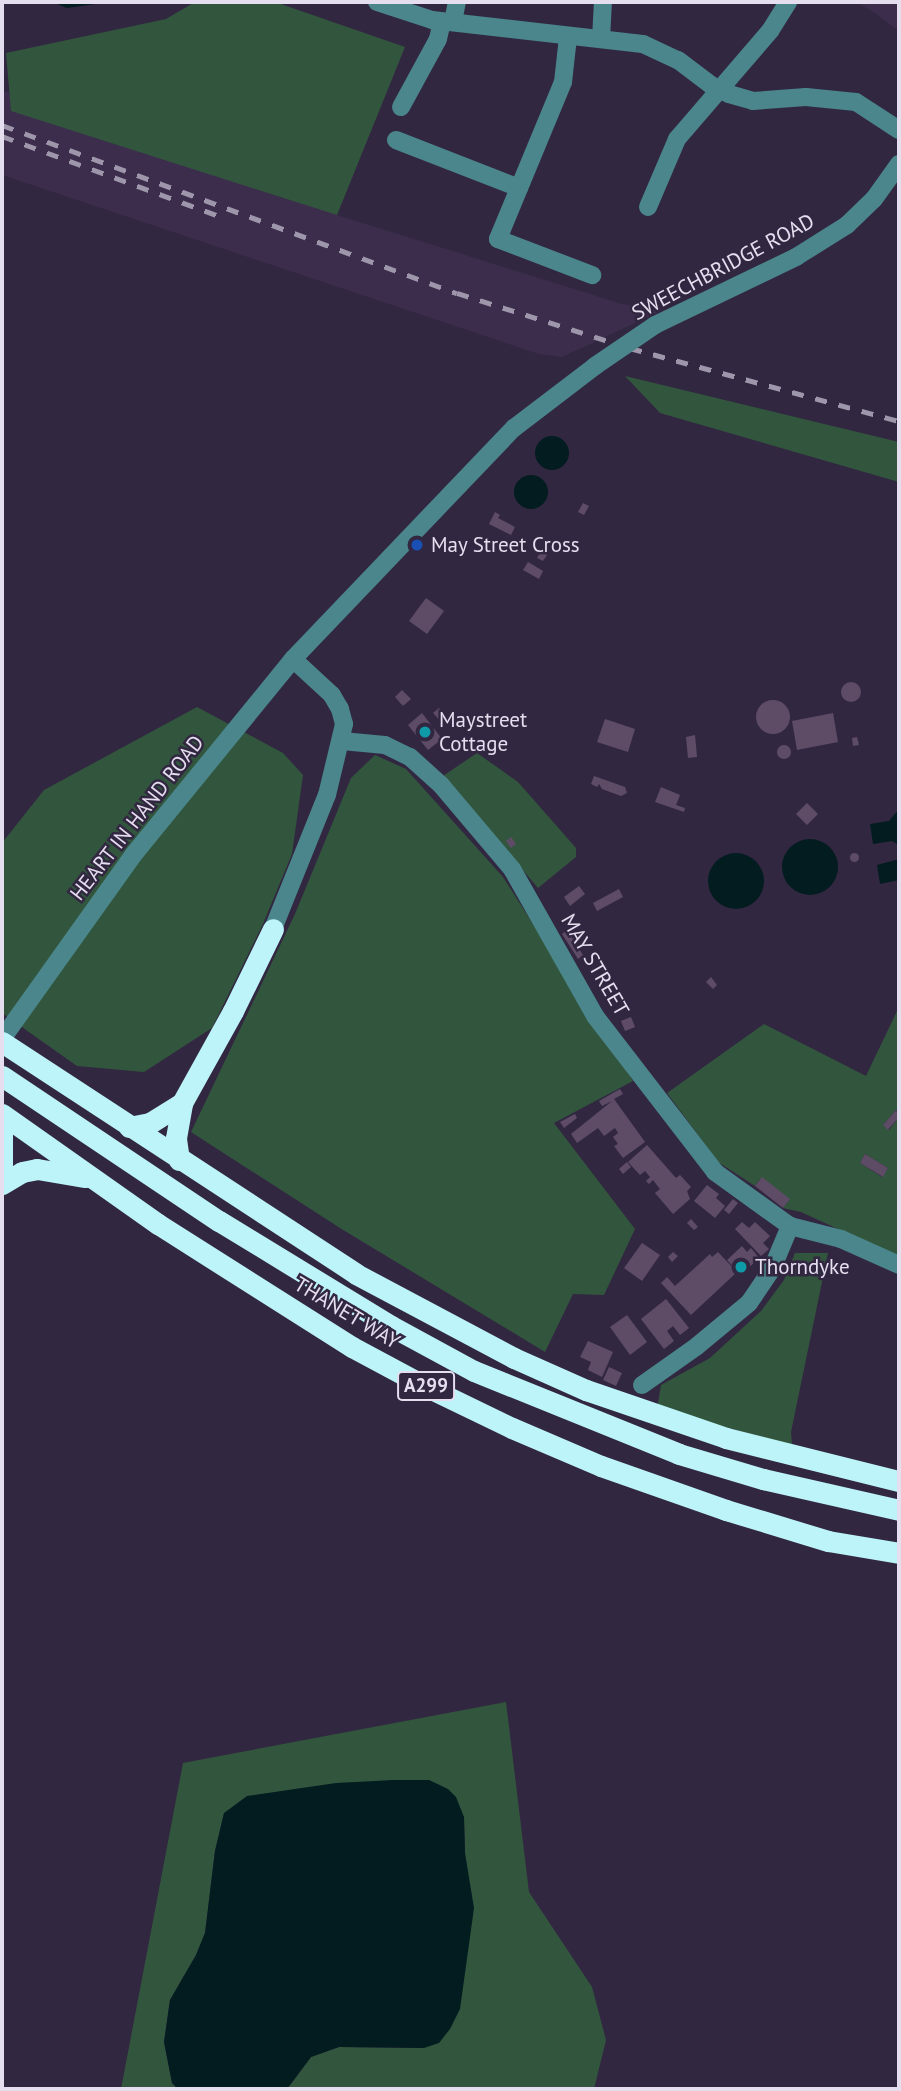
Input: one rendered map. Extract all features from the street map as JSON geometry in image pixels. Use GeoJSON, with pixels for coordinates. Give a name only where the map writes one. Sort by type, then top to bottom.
{"type":"FeatureCollection","features":[{"type":"Feature","properties":{"kind":"highway"},"geometry":{"type":"LineString","coordinates":[[179,1160],[176,1138],[182,1103],[233,1011],[273,929]]}},
{"type":"Feature","properties":{"kind":"highway"},"geometry":{"type":"LineString","coordinates":[[2,1041],[356,1274],[443,1323],[586,1390],[726,1438],[899,1481]]}},
{"type":"Feature","properties":{"kind":"highway","name":"THANET WAY"},"geometry":{"type":"LineString","coordinates":[[2,1076],[253,1243],[391,1326],[474,1371],[679,1454],[763,1479],[899,1510]]}},
{"type":"Feature","properties":{"kind":"highway"},"geometry":{"type":"LineString","coordinates":[[129,1127],[150,1123],[182,1103]]}},
{"type":"Feature","properties":{"kind":"highway","name":"THANET WAY"},"geometry":{"type":"LineString","coordinates":[[2,1114],[158,1224],[352,1347],[512,1428],[601,1466],[726,1510],[828,1541],[899,1553]]}},
{"type":"Feature","properties":{"kind":"highway"},"geometry":{"type":"LineString","coordinates":[[2,1128],[2,1167]]}},
{"type":"Feature","properties":{"kind":"highway"},"geometry":{"type":"LineString","coordinates":[[2,1184],[22,1172],[37,1169],[94,1179]]}},
{"type":"Feature","properties":{"kind":"street"},"geometry":{"type":"LineString","coordinates":[[401,107],[457,2]]}},
{"type":"Feature","properties":{"kind":"street"},"geometry":{"type":"LineString","coordinates":[[601,39],[603,2]]}},
{"type":"Feature","properties":{"kind":"street"},"geometry":{"type":"LineString","coordinates":[[648,207],[677,139],[718,88],[771,31],[788,2]]}},
{"type":"Feature","properties":{"kind":"street"},"geometry":{"type":"LineString","coordinates":[[389,4],[448,22],[643,44],[662,52],[718,88],[753,101],[806,97],[856,102],[899,130]]}},
{"type":"Feature","properties":{"kind":"street"},"geometry":{"type":"LineString","coordinates":[[568,37],[563,82],[498,239],[592,275]]}},
{"type":"Feature","properties":{"kind":"street"},"geometry":{"type":"LineString","coordinates":[[396,140],[519,188]]}},
{"type":"Feature","properties":{"kind":"street","name":"SWEECHBRIDGE ROAD"},"geometry":{"type":"LineString","coordinates":[[317,633],[514,428],[594,366],[655,326],[796,257],[847,225],[874,199],[899,164]]}},
{"type":"Feature","properties":{"kind":"street","name":"HEART IN HAND ROAD"},"geometry":{"type":"LineString","coordinates":[[2,1041],[24,1006],[134,854],[317,633]]}},
{"type":"Feature","properties":{"kind":"street"},"geometry":{"type":"LineString","coordinates":[[273,929],[327,795],[344,724],[332,695],[293,659]]}},
{"type":"Feature","properties":{"kind":"street","name":"MAY STREET"},"geometry":{"type":"LineString","coordinates":[[342,741],[384,745],[410,757],[441,785],[512,869],[596,1016],[715,1172],[790,1226],[841,1239],[899,1265]]}},
{"type":"Feature","properties":{"kind":"street"},"geometry":{"type":"LineString","coordinates":[[642,1385],[697,1346],[749,1303],[772,1269],[790,1226]]}},
{"type":"Feature","properties":{"kind":"shaded area"},"geometry":{"type":"Polygon","coordinates":[[[52,2],[111,2],[67,8],[52,2]]]}},
{"type":"Feature","properties":{"kind":"shaded area"},"geometry":{"type":"Polygon","coordinates":[[[856,2],[899,2],[899,31],[872,11],[856,2]]]}},
{"type":"Feature","properties":{"kind":"shaded area"},"geometry":{"type":"Polygon","coordinates":[[[2,90],[337,215],[622,304],[663,310],[562,357],[539,354],[2,175],[2,90]]]}},
{"type":"Feature","properties":{"kind":"shaded area"},"geometry":{"type":"Polygon","coordinates":[[[552,436],[564,441],[569,453],[564,465],[552,470],[540,465],[535,453],[540,441],[552,436]]]}},
{"type":"Feature","properties":{"kind":"shaded area"},"geometry":{"type":"Polygon","coordinates":[[[531,475],[543,480],[548,492],[543,504],[531,509],[519,504],[514,492],[519,480],[531,475]]]}},
{"type":"Feature","properties":{"kind":"shaded area"},"geometry":{"type":"Polygon","coordinates":[[[899,809],[899,845],[892,841],[873,844],[870,824],[889,821],[899,809]]]}},
{"type":"Feature","properties":{"kind":"shaded area"},"geometry":{"type":"Polygon","coordinates":[[[804,839],[816,839],[826,843],[834,851],[838,867],[834,883],[826,891],[816,895],[804,895],[794,891],[786,883],[782,873],[782,861],[786,851],[794,843],[804,839]]]}},
{"type":"Feature","properties":{"kind":"shaded area"},"geometry":{"type":"Polygon","coordinates":[[[730,853],[742,853],[752,857],[760,865],[764,881],[760,897],[752,905],[742,909],[730,909],[720,905],[712,897],[708,887],[708,875],[712,865],[720,857],[730,853]]]}},
{"type":"Feature","properties":{"kind":"shaded area"},"geometry":{"type":"Polygon","coordinates":[[[899,859],[899,880],[880,884],[877,865],[899,859]]]}},
{"type":"Feature","properties":{"kind":"shaded area"},"geometry":{"type":"Polygon","coordinates":[[[429,1780],[448,1789],[456,1797],[464,1817],[465,1853],[474,1908],[460,2009],[450,2029],[439,2043],[424,2048],[339,2047],[311,2057],[287,2089],[178,2089],[172,2083],[164,2042],[170,2000],[196,1955],[205,1933],[215,1851],[224,1813],[247,1796],[336,1783],[429,1780]]]}},
{"type":"Feature","properties":{"kind":"green space"},"geometry":{"type":"Polygon","coordinates":[[[195,2],[275,2],[405,47],[337,215],[11,111],[6,53],[166,19],[195,2]]]}},
{"type":"Feature","properties":{"kind":"green space"},"geometry":{"type":"Polygon","coordinates":[[[625,376],[899,442],[899,482],[660,413],[625,376]]]}},
{"type":"Feature","properties":{"kind":"green space"},"geometry":{"type":"Polygon","coordinates":[[[197,707],[283,753],[303,775],[292,854],[263,924],[212,1028],[144,1072],[77,1066],[2,1013],[2,843],[44,790],[197,707]]]}},
{"type":"Feature","properties":{"kind":"green space"},"geometry":{"type":"Polygon","coordinates":[[[477,753],[518,782],[576,848],[576,857],[538,888],[443,776],[477,753]]]}},
{"type":"Feature","properties":{"kind":"green space"},"geometry":{"type":"Polygon","coordinates":[[[375,755],[406,769],[503,877],[633,1081],[554,1123],[635,1229],[604,1295],[573,1294],[545,1352],[340,1228],[191,1132],[295,914],[351,778],[375,755]]]}},
{"type":"Feature","properties":{"kind":"green space"},"geometry":{"type":"Polygon","coordinates":[[[899,1007],[899,1112],[896,1110],[883,1125],[889,1130],[899,1117],[899,1257],[801,1212],[783,1208],[789,1200],[761,1178],[755,1186],[718,1162],[667,1093],[764,1024],[866,1076],[899,1007]],[[865,1154],[860,1163],[882,1177],[888,1168],[865,1154]]]}},
{"type":"Feature","properties":{"kind":"green space"},"geometry":{"type":"Polygon","coordinates":[[[795,1253],[828,1253],[791,1432],[792,1445],[657,1409],[661,1385],[710,1358],[761,1311],[784,1280],[795,1253]]]}},
{"type":"Feature","properties":{"kind":"green space"},"geometry":{"type":"Polygon","coordinates":[[[506,1702],[529,1892],[592,1987],[606,2040],[594,2089],[287,2089],[311,2057],[339,2047],[424,2048],[465,1853],[464,1817],[429,1780],[394,1780],[296,1789],[224,1813],[215,1851],[205,1933],[196,1955],[170,2000],[164,2042],[172,2083],[178,2089],[121,2089],[183,1763],[506,1702]]]}},
{"type":"Feature","properties":{"kind":"building"},"geometry":{"type":"Polygon","coordinates":[[[583,503],[589,506],[584,515],[578,512],[583,503]]]}},
{"type":"Feature","properties":{"kind":"building"},"geometry":{"type":"Polygon","coordinates":[[[495,512],[500,515],[498,518],[515,527],[511,535],[489,524],[495,512]]]}},
{"type":"Feature","properties":{"kind":"building"},"geometry":{"type":"Polygon","coordinates":[[[541,551],[547,555],[543,561],[537,558],[541,551]]]}},
{"type":"Feature","properties":{"kind":"building"},"geometry":{"type":"Polygon","coordinates":[[[528,562],[543,571],[539,579],[523,570],[528,562]]]}},
{"type":"Feature","properties":{"kind":"building"},"geometry":{"type":"Polygon","coordinates":[[[426,598],[444,611],[427,634],[409,621],[426,598]]]}},
{"type":"Feature","properties":{"kind":"building"},"geometry":{"type":"Polygon","coordinates":[[[851,682],[858,685],[861,692],[858,699],[851,702],[844,699],[841,692],[844,685],[851,682]]]}},
{"type":"Feature","properties":{"kind":"building"},"geometry":{"type":"Polygon","coordinates":[[[402,690],[411,699],[403,706],[395,697],[402,690]]]}},
{"type":"Feature","properties":{"kind":"building"},"geometry":{"type":"Polygon","coordinates":[[[773,700],[785,705],[790,717],[785,729],[773,734],[761,729],[756,717],[761,705],[773,700]]]}},
{"type":"Feature","properties":{"kind":"building"},"geometry":{"type":"Polygon","coordinates":[[[439,708],[449,720],[444,725],[433,713],[439,708]]]}},
{"type":"Feature","properties":{"kind":"building","name":"Maystreet Cottage"},"geometry":{"type":"Polygon","coordinates":[[[422,713],[442,739],[428,750],[408,725],[422,713]]]}},
{"type":"Feature","properties":{"kind":"building"},"geometry":{"type":"Polygon","coordinates":[[[833,713],[838,742],[797,750],[792,721],[833,713]]]}},
{"type":"Feature","properties":{"kind":"building"},"geometry":{"type":"Polygon","coordinates":[[[605,719],[635,729],[628,752],[597,742],[605,719]]]}},
{"type":"Feature","properties":{"kind":"building"},"geometry":{"type":"Polygon","coordinates":[[[695,735],[697,757],[688,758],[686,737],[695,735]]]}},
{"type":"Feature","properties":{"kind":"building"},"geometry":{"type":"Polygon","coordinates":[[[857,737],[859,745],[853,746],[852,738],[857,737]]]}},
{"type":"Feature","properties":{"kind":"building"},"geometry":{"type":"Polygon","coordinates":[[[784,745],[789,747],[789,757],[784,759],[779,757],[777,752],[779,747],[784,745]]]}},
{"type":"Feature","properties":{"kind":"building"},"geometry":{"type":"Polygon","coordinates":[[[594,776],[625,787],[627,793],[621,796],[602,789],[599,784],[597,787],[591,784],[594,776]]]}},
{"type":"Feature","properties":{"kind":"building"},"geometry":{"type":"Polygon","coordinates":[[[661,787],[680,795],[676,805],[685,808],[684,812],[655,802],[661,787]]]}},
{"type":"Feature","properties":{"kind":"building"},"geometry":{"type":"Polygon","coordinates":[[[807,803],[818,814],[807,825],[796,814],[807,803]]]}},
{"type":"Feature","properties":{"kind":"building"},"geometry":{"type":"Polygon","coordinates":[[[511,837],[516,844],[511,848],[506,841],[511,837]]]}},
{"type":"Feature","properties":{"kind":"building"},"geometry":{"type":"Polygon","coordinates":[[[854,852],[859,857],[854,862],[849,857],[854,852]]]}},
{"type":"Feature","properties":{"kind":"building"},"geometry":{"type":"Polygon","coordinates":[[[579,886],[585,894],[570,906],[564,897],[579,886]]]}},
{"type":"Feature","properties":{"kind":"building"},"geometry":{"type":"Polygon","coordinates":[[[619,889],[623,897],[597,911],[593,903],[619,889]]]}},
{"type":"Feature","properties":{"kind":"building"},"geometry":{"type":"Polygon","coordinates":[[[567,930],[583,955],[578,959],[562,934],[567,930]]]}},
{"type":"Feature","properties":{"kind":"building"},"geometry":{"type":"Polygon","coordinates":[[[711,977],[717,985],[713,989],[706,982],[711,977]]]}},
{"type":"Feature","properties":{"kind":"building"},"geometry":{"type":"Polygon","coordinates":[[[631,1017],[635,1027],[625,1031],[621,1021],[631,1017]]]}},
{"type":"Feature","properties":{"kind":"building"},"geometry":{"type":"Polygon","coordinates":[[[620,1089],[623,1094],[614,1099],[645,1142],[623,1158],[614,1146],[618,1144],[613,1137],[618,1133],[615,1128],[604,1136],[598,1128],[577,1143],[571,1134],[612,1101],[602,1106],[599,1101],[620,1089]]]}},
{"type":"Feature","properties":{"kind":"building"},"geometry":{"type":"Polygon","coordinates":[[[896,1110],[899,1117],[888,1130],[883,1125],[896,1110]]]}},
{"type":"Feature","properties":{"kind":"building"},"geometry":{"type":"Polygon","coordinates":[[[575,1114],[577,1118],[564,1128],[560,1122],[575,1114]]]}},
{"type":"Feature","properties":{"kind":"building"},"geometry":{"type":"Polygon","coordinates":[[[647,1145],[676,1178],[680,1175],[691,1187],[687,1191],[690,1199],[673,1214],[655,1193],[660,1189],[653,1180],[649,1184],[646,1181],[650,1177],[645,1171],[640,1175],[628,1162],[647,1145]]]}},
{"type":"Feature","properties":{"kind":"building"},"geometry":{"type":"Polygon","coordinates":[[[865,1154],[888,1168],[883,1177],[860,1163],[865,1154]]]}},
{"type":"Feature","properties":{"kind":"building"},"geometry":{"type":"Polygon","coordinates":[[[627,1162],[631,1167],[623,1174],[619,1169],[627,1162]]]}},
{"type":"Feature","properties":{"kind":"building"},"geometry":{"type":"Polygon","coordinates":[[[762,1177],[790,1199],[783,1208],[755,1186],[762,1177]]]}},
{"type":"Feature","properties":{"kind":"building"},"geometry":{"type":"Polygon","coordinates":[[[707,1185],[719,1194],[716,1198],[725,1206],[715,1218],[694,1201],[707,1185]]]}},
{"type":"Feature","properties":{"kind":"building"},"geometry":{"type":"Polygon","coordinates":[[[733,1199],[738,1203],[729,1214],[724,1210],[733,1199]]]}},
{"type":"Feature","properties":{"kind":"building"},"geometry":{"type":"Polygon","coordinates":[[[691,1219],[698,1227],[694,1230],[687,1223],[691,1219]]]}},
{"type":"Feature","properties":{"kind":"building"},"geometry":{"type":"Polygon","coordinates":[[[742,1222],[749,1228],[755,1222],[770,1236],[763,1243],[769,1249],[761,1256],[735,1229],[742,1222]]]}},
{"type":"Feature","properties":{"kind":"building"},"geometry":{"type":"Polygon","coordinates":[[[642,1243],[660,1255],[642,1281],[624,1268],[642,1243]]]}},
{"type":"Feature","properties":{"kind":"building","name":"Thorndyke"},"geometry":{"type":"Polygon","coordinates":[[[742,1246],[747,1252],[751,1248],[759,1258],[741,1275],[727,1260],[742,1246]]]}},
{"type":"Feature","properties":{"kind":"building"},"geometry":{"type":"Polygon","coordinates":[[[673,1252],[678,1256],[672,1262],[668,1257],[673,1252]]]}},
{"type":"Feature","properties":{"kind":"building"},"geometry":{"type":"Polygon","coordinates":[[[718,1252],[737,1272],[691,1315],[661,1283],[667,1277],[675,1286],[710,1254],[712,1257],[718,1252]]]}},
{"type":"Feature","properties":{"kind":"building"},"geometry":{"type":"Polygon","coordinates":[[[666,1299],[689,1328],[680,1335],[673,1326],[667,1331],[674,1341],[664,1349],[641,1319],[666,1299]]]}},
{"type":"Feature","properties":{"kind":"building"},"geometry":{"type":"Polygon","coordinates":[[[627,1315],[647,1342],[630,1355],[610,1327],[627,1315]]]}},
{"type":"Feature","properties":{"kind":"building"},"geometry":{"type":"Polygon","coordinates":[[[588,1341],[613,1352],[602,1377],[588,1370],[591,1362],[580,1357],[588,1341]]]}},
{"type":"Feature","properties":{"kind":"building"},"geometry":{"type":"Polygon","coordinates":[[[609,1367],[622,1373],[616,1386],[603,1380],[609,1367]]]}},
{"type":"Feature","properties":{"kind":"railway"},"geometry":{"type":"LineString","coordinates":[[2,125],[457,293],[630,348],[899,421]]}},
{"type":"Feature","properties":{"kind":"railway"},"geometry":{"type":"LineString","coordinates":[[2,136],[222,217]]}},
{"type":"Feature","properties":{"kind":"place","name":"May Street Cross"},"geometry":{"type":"Point","coordinates":[417,545]}},
{"type":"Feature","properties":{"kind":"place","name":"Maystreet Cottage"},"geometry":{"type":"Point","coordinates":[425,732]}},
{"type":"Feature","properties":{"kind":"place","name":"Thorndyke"},"geometry":{"type":"Point","coordinates":[741,1267]}}]}
